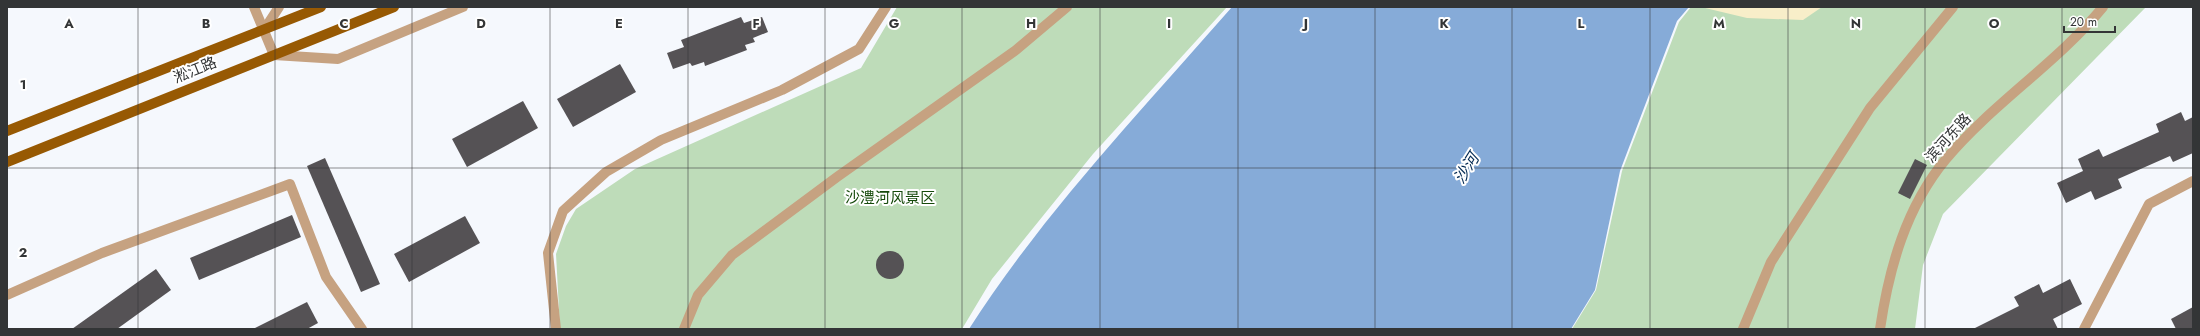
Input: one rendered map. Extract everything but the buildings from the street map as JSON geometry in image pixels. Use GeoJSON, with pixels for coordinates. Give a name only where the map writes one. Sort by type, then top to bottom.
{"type":"FeatureCollection","features":[{"type":"Feature","properties":{"kind":"main road","name":"淞江路"},"geometry":{"type":"LineString","coordinates":[[7,131],[321,7]]}},
{"type":"Feature","properties":{"kind":"main road","name":"淞江路"},"geometry":{"type":"LineString","coordinates":[[7,162],[394,7]]}},
{"type":"Feature","properties":{"kind":"street"},"geometry":{"type":"LineString","coordinates":[[254,7],[274,55],[338,59],[463,7]]}},
{"type":"Feature","properties":{"kind":"street"},"geometry":{"type":"LineString","coordinates":[[264,30],[279,7]]}},
{"type":"Feature","properties":{"kind":"street"},"geometry":{"type":"LineString","coordinates":[[556,329],[548,253],[563,211],[606,172],[661,140],[782,90],[859,49],[886,7]]}},
{"type":"Feature","properties":{"kind":"street"},"geometry":{"type":"LineString","coordinates":[[684,329],[698,295],[732,255],[837,177],[1016,50],[1067,7]]}},
{"type":"Feature","properties":{"kind":"street"},"geometry":{"type":"LineString","coordinates":[[1743,329],[1771,262],[1870,108],[1953,7]]}},
{"type":"Feature","properties":{"kind":"street","name":"滨河东路"},"geometry":{"type":"LineString","coordinates":[[1880,329],[1898,246],[1917,201],[1946,159],[1993,112],[2086,28],[2102,7]]}},
{"type":"Feature","properties":{"kind":"street"},"geometry":{"type":"LineString","coordinates":[[2084,329],[2149,204],[2193,181]]}},
{"type":"Feature","properties":{"kind":"street"},"geometry":{"type":"LineString","coordinates":[[7,295],[102,253],[290,184],[326,277],[362,329]]}},
{"type":"Feature","properties":{"kind":"green space","name":"沙澧河风景区"},"geometry":{"type":"Polygon","coordinates":[[[897,7],[1227,7],[1093,154],[992,279],[962,329],[560,329],[556,254],[566,226],[576,209],[635,169],[861,68],[897,7]]]}},
{"type":"Feature","properties":{"kind":"green space"},"geometry":{"type":"Polygon","coordinates":[[[1691,7],[2146,7],[1943,214],[1923,265],[1915,329],[1572,329],[1596,290],[1622,171],[1679,22],[1691,7]]]}},
{"type":"Feature","properties":{"kind":"sand"},"geometry":{"type":"Polygon","coordinates":[[[1701,7],[1822,7],[1803,20],[1747,18],[1701,7]]]}},
{"type":"Feature","properties":{"kind":"water","name":"沙河"},"geometry":{"type":"Polygon","coordinates":[[[1232,7],[1689,7],[1677,21],[1620,171],[1595,290],[1571,329],[969,329],[998,286],[1061,203],[1094,163],[1232,7]]]}}]}
